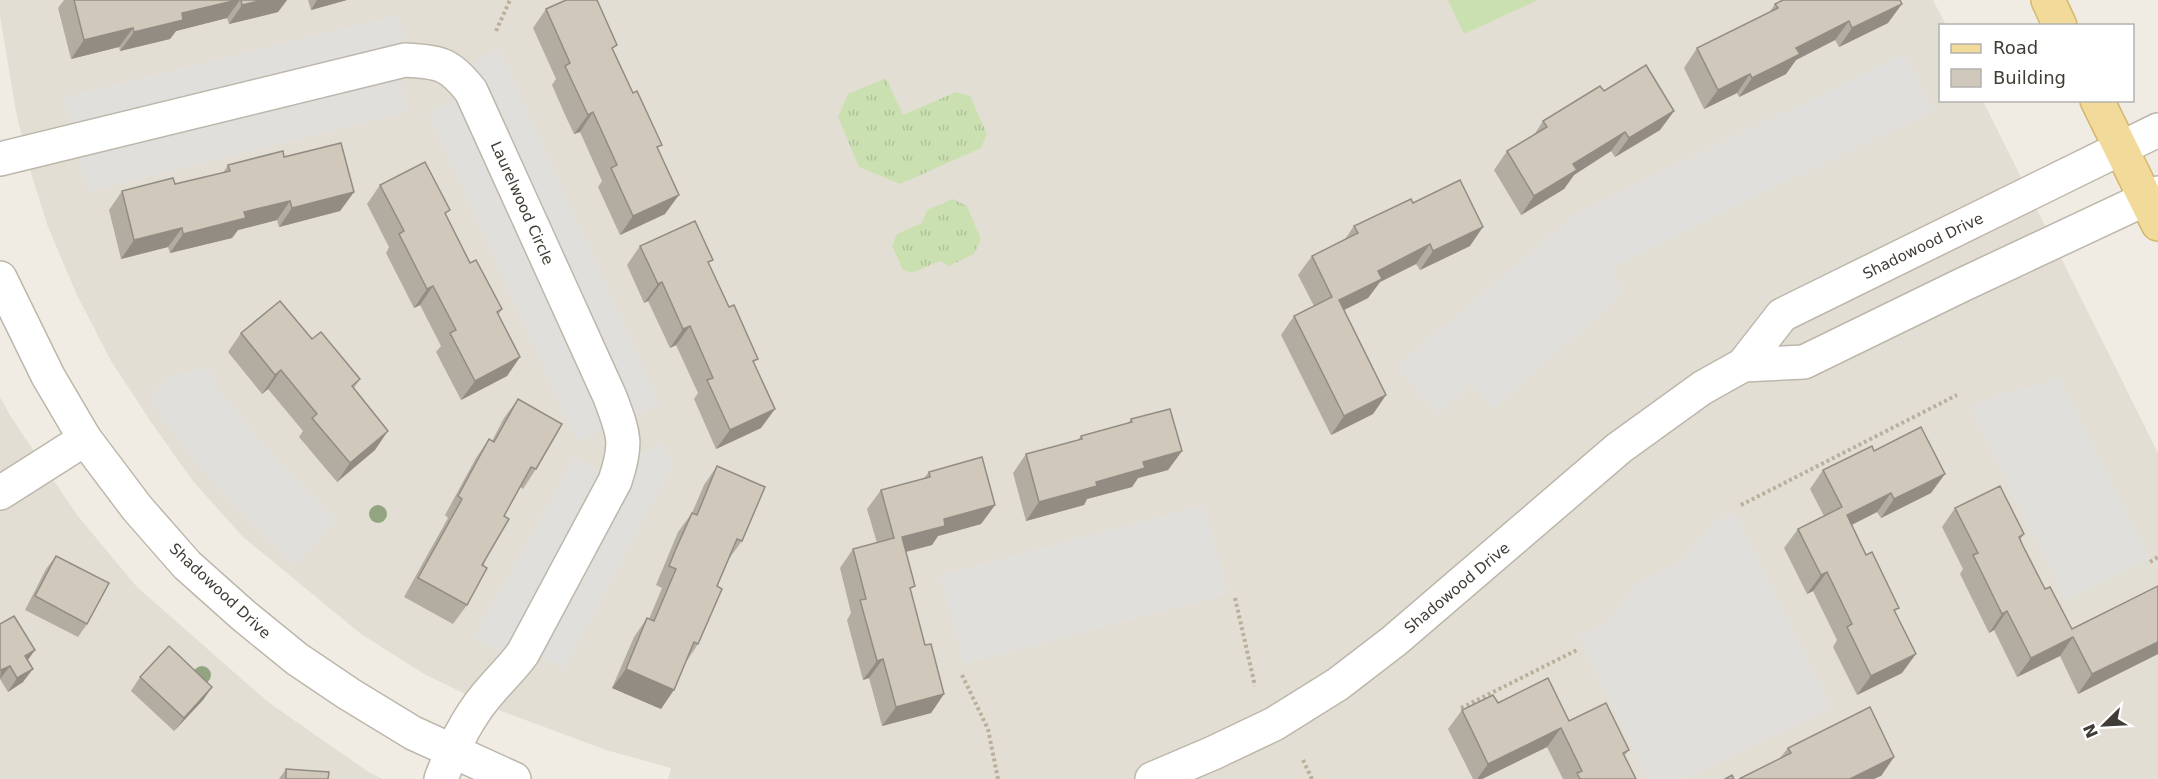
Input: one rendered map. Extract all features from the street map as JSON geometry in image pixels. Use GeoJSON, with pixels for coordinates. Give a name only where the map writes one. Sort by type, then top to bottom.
{"type":"FeatureCollection","features":[{"type":"Feature","properties":{"kind":"main road"},"geometry":{"type":"LineString","coordinates":[[2048,0],[2060,24]]}},
{"type":"Feature","properties":{"kind":"main road"},"geometry":{"type":"LineString","coordinates":[[2098,102],[2154,205]]}},
{"type":"Feature","properties":{"kind":"street","name":"Laurelwood Circle"},"geometry":{"type":"LineString","coordinates":[[0,159],[405,60],[436,62],[457,74],[471,91],[610,397],[624,441],[615,481],[524,653],[484,699],[446,765]]}},
{"type":"Feature","properties":{"kind":"street","name":"Shadowood Drive"},"geometry":{"type":"LineString","coordinates":[[1152,779],[1274,724],[1338,684],[1394,641],[1619,448],[1702,388],[1743,365],[1782,315],[2158,130]]}},
{"type":"Feature","properties":{"kind":"street","name":"Shadowood Drive"},"geometry":{"type":"LineString","coordinates":[[1743,365],[1804,362],[1962,285],[2154,205]]}},
{"type":"Feature","properties":{"kind":"street","name":"Shadowood Drive"},"geometry":{"type":"LineString","coordinates":[[0,278],[48,376],[85,439],[137,508],[187,565],[297,659],[348,694],[413,733],[446,765],[514,779]]}},
{"type":"Feature","properties":{"kind":"street"},"geometry":{"type":"LineString","coordinates":[[0,493],[85,439]]}},
{"type":"Feature","properties":{"kind":"path"},"geometry":{"type":"LineString","coordinates":[[496,31],[510,0]]}},
{"type":"Feature","properties":{"kind":"path"},"geometry":{"type":"LineString","coordinates":[[1741,505],[1957,395]]}},
{"type":"Feature","properties":{"kind":"path"},"geometry":{"type":"LineString","coordinates":[[2150,562],[2158,557]]}},
{"type":"Feature","properties":{"kind":"path"},"geometry":{"type":"LineString","coordinates":[[1235,598],[1255,686]]}},
{"type":"Feature","properties":{"kind":"path"},"geometry":{"type":"LineString","coordinates":[[1461,708],[1577,650]]}},
{"type":"Feature","properties":{"kind":"path"},"geometry":{"type":"LineString","coordinates":[[962,675],[988,729],[998,779]]}},
{"type":"Feature","properties":{"kind":"path"},"geometry":{"type":"LineString","coordinates":[[1303,760],[1312,779]]}},
{"type":"Feature","properties":{"kind":"shaded area"},"geometry":{"type":"Polygon","coordinates":[[[0,0],[1933,0],[1945,24],[1939,24],[1939,102],[1983,102],[2158,453],[2158,779],[668,779],[671,768],[606,750],[501,711],[426,675],[361,634],[243,537],[192,480],[111,361],[76,293],[48,227],[31,173],[16,112],[0,16],[0,0]]]}},
{"type":"Feature","properties":{"kind":"shaded area"},"geometry":{"type":"Polygon","coordinates":[[[399,15],[406,43],[401,84],[408,112],[88,192],[64,97],[399,15]]]}},
{"type":"Feature","properties":{"kind":"shaded area"},"geometry":{"type":"Polygon","coordinates":[[[499,49],[660,404],[577,442],[428,112],[452,101],[479,58],[499,49]]]}},
{"type":"Feature","properties":{"kind":"shaded area"},"geometry":{"type":"Polygon","coordinates":[[[1904,53],[1933,110],[1612,268],[1623,294],[1493,409],[1471,384],[1438,415],[1396,367],[1573,216],[1904,53]]]}},
{"type":"Feature","properties":{"kind":"shaded area"},"geometry":{"type":"Polygon","coordinates":[[[210,368],[219,390],[265,446],[313,498],[337,520],[294,565],[215,485],[183,447],[148,398],[170,376],[210,368]]]}},
{"type":"Feature","properties":{"kind":"shaded area"},"geometry":{"type":"Polygon","coordinates":[[[2059,376],[2150,558],[2066,600],[1970,407],[2000,393],[2043,384],[2059,376]]]}},
{"type":"Feature","properties":{"kind":"shaded area"},"geometry":{"type":"Polygon","coordinates":[[[0,397],[77,515],[137,587],[268,702],[370,773],[383,779],[0,779],[0,397]]]}},
{"type":"Feature","properties":{"kind":"shaded area"},"geometry":{"type":"Polygon","coordinates":[[[662,443],[673,464],[564,669],[540,657],[498,652],[473,638],[574,458],[601,473],[662,443]]]}},
{"type":"Feature","properties":{"kind":"shaded area"},"geometry":{"type":"Polygon","coordinates":[[[1204,505],[1228,594],[964,664],[940,575],[1204,505]]]}},
{"type":"Feature","properties":{"kind":"shaded area"},"geometry":{"type":"Polygon","coordinates":[[[1735,512],[1831,708],[1686,779],[1648,779],[1578,636],[1606,622],[1639,581],[1682,560],[1713,523],[1735,512]]]}},
{"type":"Feature","properties":{"kind":"green space"},"geometry":{"type":"Polygon","coordinates":[[[1448,0],[1538,0],[1464,34],[1448,0]]]}},
{"type":"Feature","properties":{"kind":"green space"},"geometry":{"type":"Polygon","coordinates":[[[886,78],[903,115],[956,92],[970,96],[987,134],[981,148],[900,184],[859,167],[838,117],[848,94],[886,78]]]}},
{"type":"Feature","properties":{"kind":"green space"},"geometry":{"type":"Polygon","coordinates":[[[953,199],[967,206],[981,239],[974,254],[949,266],[940,261],[912,273],[903,270],[892,246],[897,234],[922,223],[927,210],[953,199]]]}},
{"type":"Feature","properties":{"kind":"building"},"geometry":{"type":"Polygon","coordinates":[[[74,0],[237,0],[182,13],[183,20],[134,32],[133,28],[84,40],[74,0]]]}},
{"type":"Feature","properties":{"kind":"building"},"geometry":{"type":"Polygon","coordinates":[[[241,0],[263,0],[242,5],[241,0]]]}},
{"type":"Feature","properties":{"kind":"building"},"geometry":{"type":"Polygon","coordinates":[[[566,0],[597,0],[617,45],[612,48],[633,93],[637,91],[662,145],[657,147],[679,195],[633,216],[611,168],[617,165],[593,112],[588,115],[565,66],[570,63],[546,9],[566,0]]]}},
{"type":"Feature","properties":{"kind":"building"},"geometry":{"type":"Polygon","coordinates":[[[1783,0],[1900,0],[1902,4],[1852,28],[1849,21],[1796,48],[1800,54],[1752,78],[1750,74],[1718,90],[1697,48],[1778,8],[1775,4],[1783,0]]]}},
{"type":"Feature","properties":{"kind":"building"},"geometry":{"type":"Polygon","coordinates":[[[1646,65],[1674,111],[1629,138],[1625,132],[1573,164],[1577,170],[1534,196],[1507,151],[1547,127],[1543,121],[1600,86],[1604,91],[1646,65]]]}},
{"type":"Feature","properties":{"kind":"building"},"geometry":{"type":"Polygon","coordinates":[[[341,143],[354,192],[292,208],[290,201],[244,212],[246,218],[183,234],[182,228],[134,240],[122,191],[173,178],[175,184],[230,171],[228,165],[283,151],[284,157],[341,143]]]}},
{"type":"Feature","properties":{"kind":"building"},"geometry":{"type":"Polygon","coordinates":[[[425,162],[450,210],[445,213],[470,263],[476,260],[502,309],[497,312],[520,357],[475,381],[450,333],[456,330],[433,286],[427,289],[399,234],[404,231],[380,185],[425,162]]]}},
{"type":"Feature","properties":{"kind":"building"},"geometry":{"type":"Polygon","coordinates":[[[1460,180],[1483,227],[1433,251],[1430,244],[1378,271],[1382,279],[1339,300],[1386,395],[1344,416],[1294,316],[1332,297],[1312,256],[1358,233],[1354,226],[1411,199],[1413,203],[1460,180]]]}},
{"type":"Feature","properties":{"kind":"building"},"geometry":{"type":"Polygon","coordinates":[[[695,221],[713,260],[708,262],[729,307],[734,305],[758,359],[753,361],[775,409],[730,430],[707,380],[713,378],[690,326],[683,329],[662,282],[658,284],[640,246],[695,221]]]}},
{"type":"Feature","properties":{"kind":"building"},"geometry":{"type":"Polygon","coordinates":[[[280,301],[312,339],[321,332],[360,379],[352,386],[388,431],[350,463],[312,418],[317,414],[281,370],[275,375],[241,333],[280,301]]]}},
{"type":"Feature","properties":{"kind":"building"},"geometry":{"type":"Polygon","coordinates":[[[518,399],[562,424],[536,469],[531,467],[504,516],[509,519],[482,565],[487,568],[467,605],[418,578],[462,499],[458,496],[489,439],[494,442],[518,399]]]}},
{"type":"Feature","properties":{"kind":"building"},"geometry":{"type":"Polygon","coordinates":[[[1170,409],[1182,451],[1143,462],[1145,468],[1096,482],[1097,486],[1039,502],[1026,454],[1082,439],[1081,436],[1170,409]]]}},
{"type":"Feature","properties":{"kind":"building"},"geometry":{"type":"Polygon","coordinates":[[[1921,427],[1945,474],[1894,499],[1891,493],[1847,515],[1866,555],[1872,552],[1899,608],[1894,610],[1916,654],[1871,676],[1847,627],[1852,624],[1827,572],[1821,575],[1798,529],[1842,507],[1823,470],[1872,446],[1874,451],[1921,427]]]}},
{"type":"Feature","properties":{"kind":"building"},"geometry":{"type":"Polygon","coordinates":[[[982,457],[995,505],[944,519],[945,526],[902,537],[915,586],[910,588],[925,645],[931,644],[944,694],[896,707],[883,659],[877,661],[860,600],[866,599],[853,549],[894,538],[881,490],[930,477],[929,472],[982,457]]]}},
{"type":"Feature","properties":{"kind":"building"},"geometry":{"type":"Polygon","coordinates":[[[717,466],[765,487],[742,541],[737,539],[717,586],[722,589],[698,644],[694,642],[674,690],[626,669],[647,618],[654,621],[676,569],[669,566],[675,551],[692,513],[697,515],[717,466]]]}},
{"type":"Feature","properties":{"kind":"building"},"geometry":{"type":"Polygon","coordinates":[[[2000,486],[2024,534],[2019,537],[2023,546],[2045,589],[2050,587],[2072,629],[2158,586],[2158,642],[2092,674],[2073,637],[2031,658],[2007,611],[2002,614],[1973,555],[1978,553],[1955,508],[2000,486]]]}},
{"type":"Feature","properties":{"kind":"building"},"geometry":{"type":"Polygon","coordinates":[[[56,556],[109,583],[87,624],[35,596],[56,556]]]}},
{"type":"Feature","properties":{"kind":"building"},"geometry":{"type":"Polygon","coordinates":[[[14,616],[35,650],[25,656],[33,669],[17,678],[10,666],[0,669],[0,624],[14,616]]]}},
{"type":"Feature","properties":{"kind":"building"},"geometry":{"type":"Polygon","coordinates":[[[169,646],[212,687],[184,718],[140,677],[169,646]]]}},
{"type":"Feature","properties":{"kind":"building"},"geometry":{"type":"Polygon","coordinates":[[[1548,678],[1569,721],[1606,703],[1629,750],[1623,753],[1636,779],[1580,779],[1577,773],[1582,771],[1561,728],[1488,764],[1462,710],[1493,695],[1498,703],[1548,678]]]}},
{"type":"Feature","properties":{"kind":"building"},"geometry":{"type":"Polygon","coordinates":[[[1870,707],[1894,757],[1850,779],[1739,779],[1791,753],[1788,748],[1870,707]]]}},
{"type":"Feature","properties":{"kind":"building"},"geometry":{"type":"Polygon","coordinates":[[[286,769],[329,772],[328,779],[286,779],[286,769]]]}}]}
